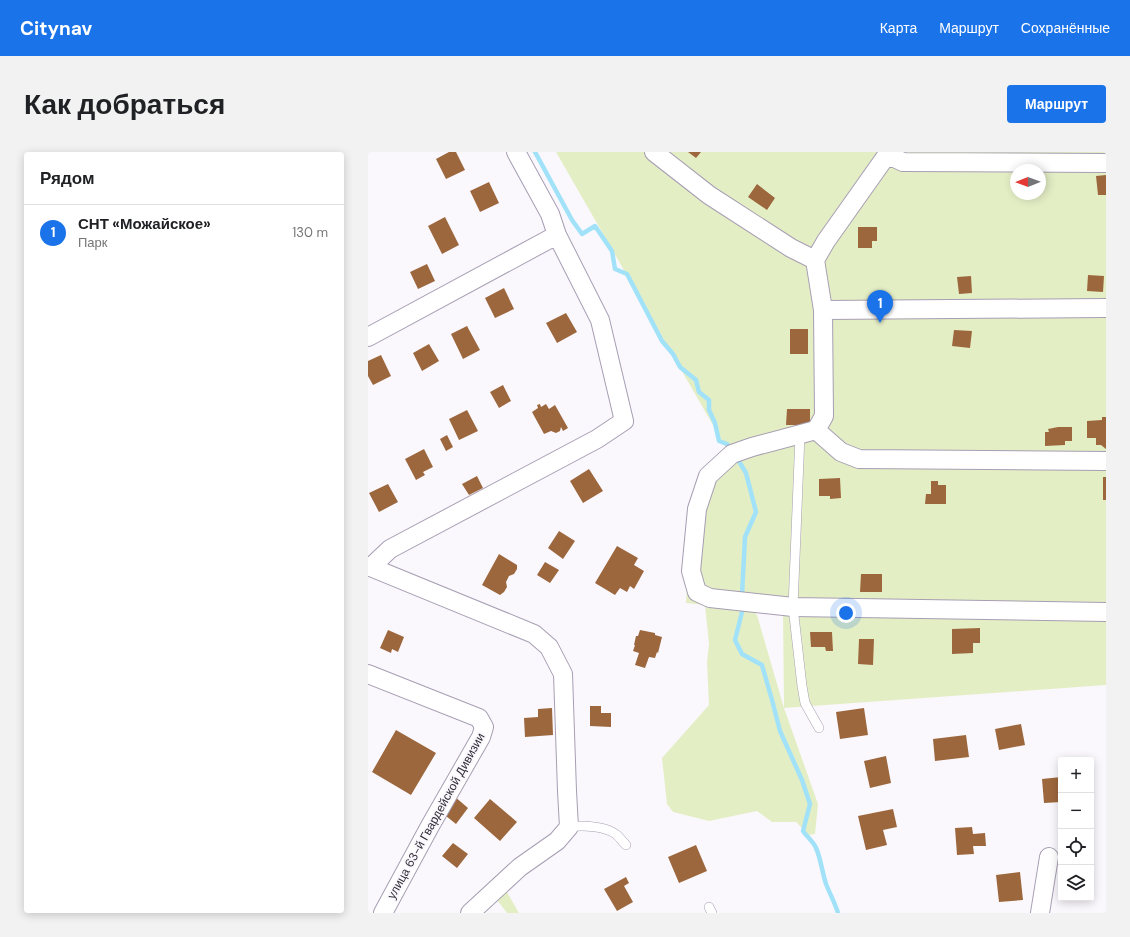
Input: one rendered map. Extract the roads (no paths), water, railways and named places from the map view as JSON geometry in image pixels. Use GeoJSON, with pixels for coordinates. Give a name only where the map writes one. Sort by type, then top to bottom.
{"type":"FeatureCollection","features":[{"type":"Feature","properties":{"kind":"street"},"geometry":{"type":"LineString","coordinates":[[470,913],[520,867],[557,840],[569,827],[563,674],[549,646],[534,634],[370,566],[390,549],[597,439],[624,421],[600,320],[557,235],[550,214],[516,152]]}},
{"type":"Feature","properties":{"kind":"street"},"geometry":{"type":"LineString","coordinates":[[654,152],[709,195],[791,248],[815,260]]}},
{"type":"Feature","properties":{"kind":"street"},"geometry":{"type":"LineString","coordinates":[[1106,163],[903,162],[889,154],[826,241],[815,260],[823,310],[824,416],[808,433],[752,447],[732,454],[708,476],[697,509],[691,571],[697,592],[710,598],[793,607],[1106,612]]}},
{"type":"Feature","properties":{"kind":"street"},"geometry":{"type":"LineString","coordinates":[[368,337],[557,235]]}},
{"type":"Feature","properties":{"kind":"street"},"geometry":{"type":"LineString","coordinates":[[823,310],[1106,308]]}},
{"type":"Feature","properties":{"kind":"street"},"geometry":{"type":"LineString","coordinates":[[808,433],[841,452],[859,459],[1106,461]]}},
{"type":"Feature","properties":{"kind":"street","name":"улица 63-й Гвардейской Дивизии"},"geometry":{"type":"LineString","coordinates":[[368,674],[479,718],[484,727],[481,737],[430,826],[383,913]]}},
{"type":"Feature","properties":{"kind":"street"},"geometry":{"type":"LineString","coordinates":[[1040,913],[1049,857]]}},
{"type":"Feature","properties":{"kind":"lane"},"geometry":{"type":"LineString","coordinates":[[808,433],[793,607],[805,703],[819,728]]}},
{"type":"Feature","properties":{"kind":"lane"},"geometry":{"type":"LineString","coordinates":[[569,827],[579,825],[599,827],[616,834],[626,845]]}},
{"type":"Feature","properties":{"kind":"waterway"},"geometry":{"type":"LineString","coordinates":[[535,152],[572,220],[582,234],[595,226],[612,251],[615,269],[627,274],[662,341],[673,354],[680,367],[696,380],[699,392],[709,400],[709,410],[715,423],[719,441],[727,444],[731,449]]}},
{"type":"Feature","properties":{"kind":"waterway"},"geometry":{"type":"LineString","coordinates":[[737,458],[746,473],[756,512],[745,537],[742,595]]}},
{"type":"Feature","properties":{"kind":"waterway"},"geometry":{"type":"LineString","coordinates":[[743,608],[735,640],[742,654],[762,665],[780,731],[802,780],[810,804],[803,831],[816,848],[826,884],[838,913]]}},
{"type":"Feature","properties":{"kind":"place","name":"СНТ «Можайское»"},"geometry":{"type":"Point","coordinates":[880,323]}}]}
